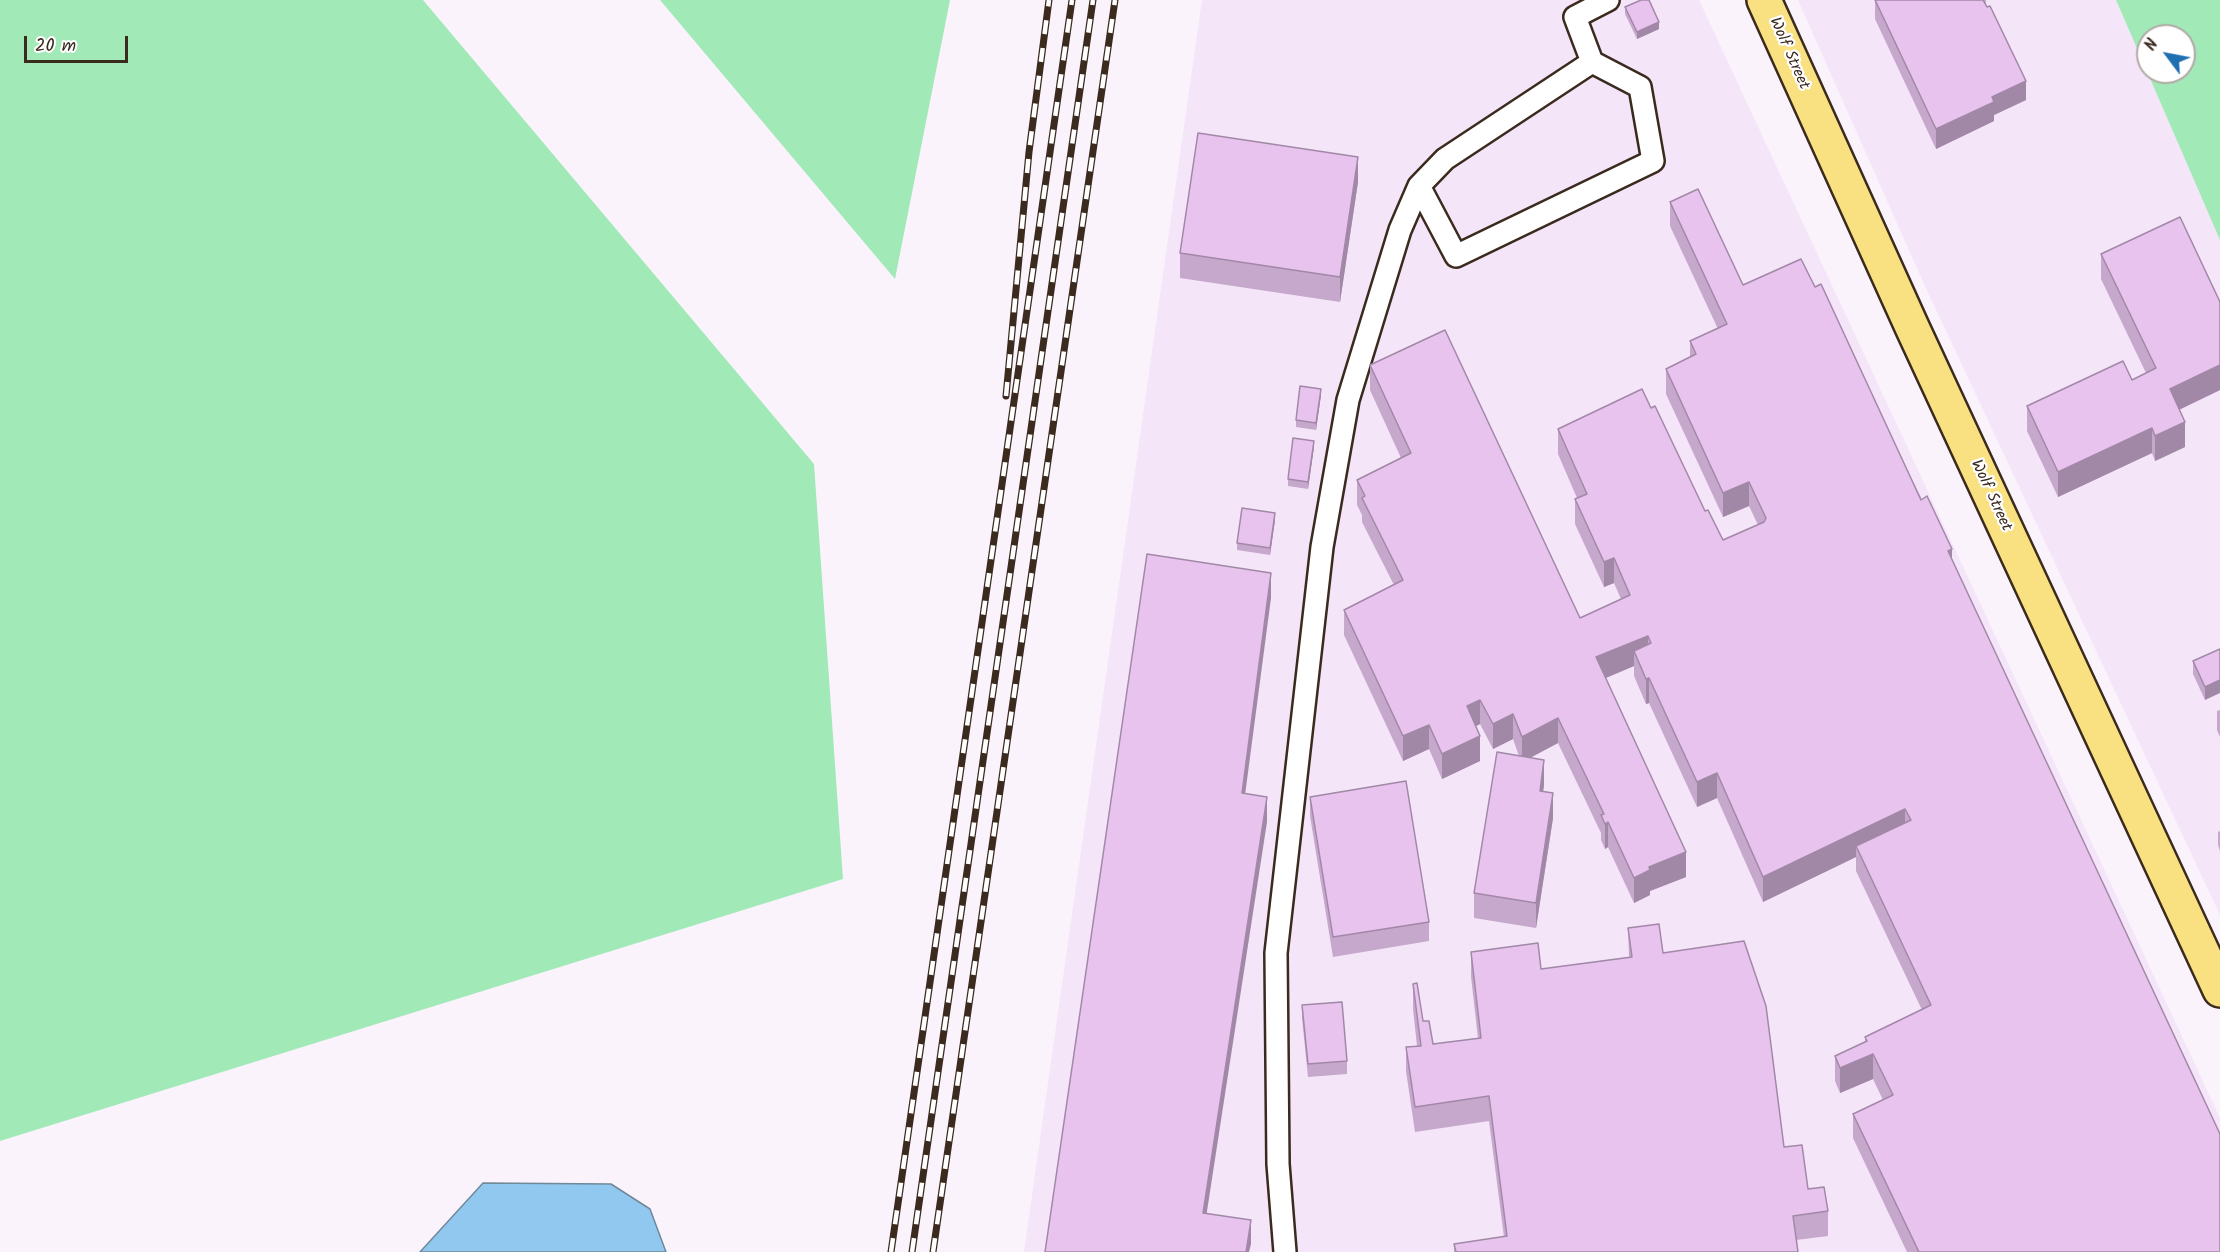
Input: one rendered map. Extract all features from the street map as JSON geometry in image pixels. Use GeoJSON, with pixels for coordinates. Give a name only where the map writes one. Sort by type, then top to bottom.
{"type":"FeatureCollection","features":[{"type":"Feature","properties":{"kind":"main road","name":"Wolf Street"},"geometry":{"type":"LineString","coordinates":[[1764,0],[1917,338],[2220,990]]}},
{"type":"Feature","properties":{"kind":"lane"},"geometry":{"type":"LineString","coordinates":[[1419,186],[1456,256],[1653,161],[1640,87],[1592,62],[1575,17],[1608,0]]}},
{"type":"Feature","properties":{"kind":"lane"},"geometry":{"type":"LineString","coordinates":[[1285,1252],[1278,1164],[1276,953],[1322,547],[1348,400],[1400,230],[1419,186],[1445,159],[1592,62]]}},
{"type":"Feature","properties":{"kind":"shaded area"},"geometry":{"type":"Polygon","coordinates":[[[1202,0],[1699,0],[2220,1118],[2220,1252],[1024,1252],[1202,0]]]}},
{"type":"Feature","properties":{"kind":"shaded area"},"geometry":{"type":"Polygon","coordinates":[[[1798,0],[2116,0],[2136,46],[2136,84],[2152,84],[2220,240],[2220,915],[1924,284],[1798,0]]]}},
{"type":"Feature","properties":{"kind":"green space"},"geometry":{"type":"Polygon","coordinates":[[[0,0],[423,0],[814,464],[843,879],[0,1141],[0,0]]]}},
{"type":"Feature","properties":{"kind":"green space"},"geometry":{"type":"Polygon","coordinates":[[[660,0],[950,0],[895,279],[660,0]]]}},
{"type":"Feature","properties":{"kind":"green space"},"geometry":{"type":"Polygon","coordinates":[[[2116,0],[2220,0],[2220,240],[2152,84],[2196,84],[2196,24],[2136,24],[2136,46],[2116,0]]]}},
{"type":"Feature","properties":{"kind":"water"},"geometry":{"type":"Polygon","coordinates":[[[483,1183],[611,1184],[650,1209],[666,1252],[420,1252],[483,1183]]]}},
{"type":"Feature","properties":{"kind":"building"},"geometry":{"type":"Polygon","coordinates":[[[1641,0],[1649,0],[1659,22],[1637,32],[1625,7],[1641,0]]]}},
{"type":"Feature","properties":{"kind":"building"},"geometry":{"type":"Polygon","coordinates":[[[1875,0],[1983,0],[1987,7],[1990,6],[2026,81],[1992,97],[1994,102],[1936,129],[1875,0]]]}},
{"type":"Feature","properties":{"kind":"building"},"geometry":{"type":"Polygon","coordinates":[[[1198,133],[1358,157],[1340,277],[1180,253],[1198,133]]]}},
{"type":"Feature","properties":{"kind":"building"},"geometry":{"type":"Polygon","coordinates":[[[1698,189],[1743,285],[1801,259],[1815,287],[1821,284],[1921,500],[1927,496],[1952,549],[1948,551],[2220,1134],[2220,1252],[1919,1252],[1853,1114],[1893,1095],[1873,1054],[1840,1068],[1835,1056],[1867,1041],[1865,1037],[1931,1005],[1856,846],[1911,820],[1905,809],[1763,877],[1717,773],[1697,782],[1649,678],[1646,679],[1634,651],[1651,643],[1648,636],[1596,657],[1686,852],[1649,867],[1650,870],[1634,878],[1608,822],[1605,824],[1601,815],[1604,814],[1558,718],[1522,737],[1513,714],[1493,724],[1480,700],[1467,706],[1480,736],[1442,754],[1429,725],[1403,736],[1344,610],[1403,580],[1362,498],[1365,496],[1357,480],[1411,453],[1370,365],[1445,330],[1580,618],[1630,595],[1614,558],[1604,562],[1575,499],[1587,494],[1558,429],[1642,389],[1651,408],[1655,406],[1705,511],[1708,510],[1723,540],[1764,522],[1766,518],[1749,482],[1723,493],[1666,369],[1696,354],[1690,341],[1727,324],[1670,202],[1698,189]]]}},
{"type":"Feature","properties":{"kind":"building"},"geometry":{"type":"Polygon","coordinates":[[[2180,217],[2220,302],[2220,365],[2170,389],[2185,422],[2155,436],[2152,428],[2058,472],[2027,406],[2123,361],[2132,380],[2156,368],[2101,254],[2180,217]]]}},
{"type":"Feature","properties":{"kind":"building"},"geometry":{"type":"Polygon","coordinates":[[[1300,386],[1321,389],[1316,423],[1296,420],[1300,386]]]}},
{"type":"Feature","properties":{"kind":"building"},"geometry":{"type":"Polygon","coordinates":[[[1293,438],[1314,441],[1308,482],[1288,479],[1293,438]]]}},
{"type":"Feature","properties":{"kind":"building"},"geometry":{"type":"Polygon","coordinates":[[[1242,508],[1275,513],[1270,548],[1237,543],[1242,508]]]}},
{"type":"Feature","properties":{"kind":"building"},"geometry":{"type":"Polygon","coordinates":[[[1147,554],[1271,573],[1242,793],[1267,797],[1203,1213],[1251,1220],[1246,1252],[1045,1252],[1147,554]]]}},
{"type":"Feature","properties":{"kind":"building"},"geometry":{"type":"Polygon","coordinates":[[[2220,649],[2220,680],[2205,687],[2193,661],[2220,649]]]}},
{"type":"Feature","properties":{"kind":"building"},"geometry":{"type":"Polygon","coordinates":[[[1497,752],[1544,760],[1540,791],[1553,793],[1536,903],[1474,893],[1497,752]]]}},
{"type":"Feature","properties":{"kind":"building"},"geometry":{"type":"Polygon","coordinates":[[[1406,781],[1429,922],[1333,937],[1310,797],[1406,781]]]}},
{"type":"Feature","properties":{"kind":"building"},"geometry":{"type":"Polygon","coordinates":[[[1659,924],[1663,953],[1744,941],[1766,1006],[1784,1147],[1802,1145],[1808,1189],[1824,1187],[1828,1211],[1793,1216],[1798,1252],[1456,1252],[1454,1244],[1507,1236],[1489,1096],[1415,1107],[1406,1047],[1421,1046],[1413,984],[1417,983],[1423,1021],[1429,1021],[1433,1044],[1481,1038],[1471,952],[1538,943],[1541,969],[1632,957],[1628,928],[1659,924]]]}},
{"type":"Feature","properties":{"kind":"building"},"geometry":{"type":"Polygon","coordinates":[[[1342,1002],[1347,1061],[1308,1064],[1302,1005],[1342,1002]]]}},
{"type":"Feature","properties":{"kind":"railway"},"geometry":{"type":"LineString","coordinates":[[1006,396],[1029,152],[1049,0]]}},
{"type":"Feature","properties":{"kind":"railway"},"geometry":{"type":"LineString","coordinates":[[891,1252],[1072,0]]}},
{"type":"Feature","properties":{"kind":"railway"},"geometry":{"type":"LineString","coordinates":[[912,1252],[1093,0]]}},
{"type":"Feature","properties":{"kind":"railway"},"geometry":{"type":"LineString","coordinates":[[933,1252],[1115,0]]}}]}
